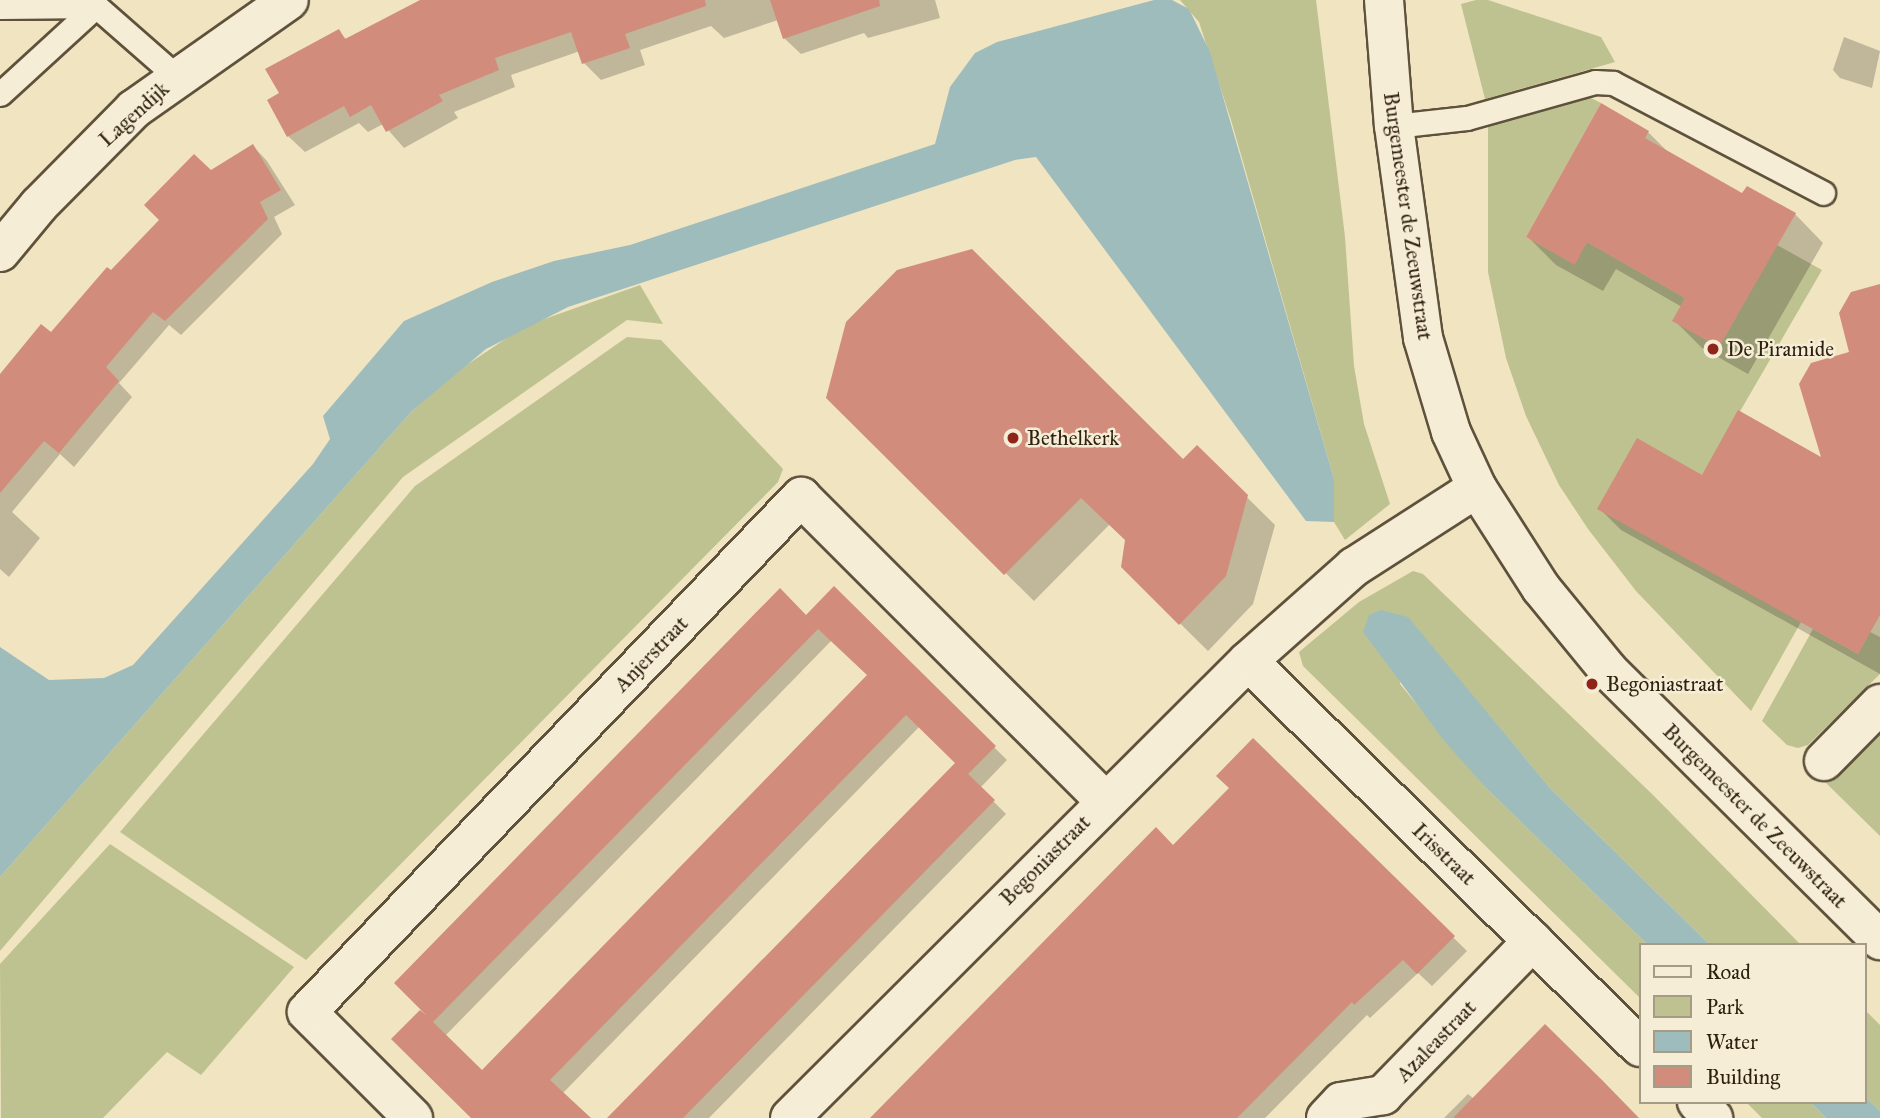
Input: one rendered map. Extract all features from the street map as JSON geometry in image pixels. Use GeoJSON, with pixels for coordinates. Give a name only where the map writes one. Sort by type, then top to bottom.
{"type":"FeatureCollection","features":[{"type":"Feature","properties":{"kind":"street","name":"Lagendijk"},"geometry":{"type":"LineString","coordinates":[[0,252],[134,109],[176,76],[289,0]]}},
{"type":"Feature","properties":{"kind":"street","name":"Burgemeester de Zeeuwstraat"},"geometry":{"type":"LineString","coordinates":[[1384,0],[1394,126],[1423,338],[1451,432],[1477,488],[1541,588],[1609,671],[1880,940]]}},
{"type":"Feature","properties":{"kind":"street","name":"Begoniastraat"},"geometry":{"type":"LineString","coordinates":[[790,1118],[1104,800],[1248,661],[1354,567],[1477,488]]}},
{"type":"Feature","properties":{"kind":"street","name":"Anjerstraat"},"geometry":{"type":"LineString","coordinates":[[412,1118],[307,1012],[801,497],[1104,800]]}},
{"type":"Feature","properties":{"kind":"street","name":"Irisstraat"},"geometry":{"type":"LineString","coordinates":[[1248,661],[1638,1045]]}},
{"type":"Feature","properties":{"kind":"street"},"geometry":{"type":"LineString","coordinates":[[1824,761],[1880,704]]}},
{"type":"Feature","properties":{"kind":"street","name":"Azaleastraat"},"geometry":{"type":"LineString","coordinates":[[1326,1118],[1341,1102],[1383,1095],[1533,941]]}},
{"type":"Feature","properties":{"kind":"street"},"geometry":{"type":"LineString","coordinates":[[1699,1104],[1713,1118]]}},
{"type":"Feature","properties":{"kind":"lane"},"geometry":{"type":"LineString","coordinates":[[0,94],[96,6]]}},
{"type":"Feature","properties":{"kind":"lane"},"geometry":{"type":"LineString","coordinates":[[0,7],[96,6],[176,76]]}},
{"type":"Feature","properties":{"kind":"lane"},"geometry":{"type":"LineString","coordinates":[[1394,126],[1467,118],[1595,82],[1613,83],[1823,193]]}},
{"type":"Feature","properties":{"kind":"green space"},"geometry":{"type":"Polygon","coordinates":[[[1180,0],[1316,0],[1345,237],[1354,366],[1364,424],[1390,504],[1345,540],[1334,522],[1334,479],[1231,120],[1199,22],[1180,0]]]}},
{"type":"Feature","properties":{"kind":"green space"},"geometry":{"type":"Polygon","coordinates":[[[1488,0],[1601,37],[1615,62],[1485,99],[1461,4],[1488,0]]]}},
{"type":"Feature","properties":{"kind":"green space"},"geometry":{"type":"Polygon","coordinates":[[[1585,95],[1601,103],[1526,237],[1574,264],[1587,242],[1685,298],[1673,321],[1719,347],[1777,245],[1822,270],[1663,544],[1801,622],[1751,711],[1636,591],[1588,529],[1559,485],[1526,416],[1506,358],[1488,272],[1488,125],[1585,95]]]}},
{"type":"Feature","properties":{"kind":"green space"},"geometry":{"type":"Polygon","coordinates":[[[640,285],[663,324],[627,320],[403,477],[0,951],[0,877],[412,411],[453,374],[525,326],[640,285]]]}},
{"type":"Feature","properties":{"kind":"green space"},"geometry":{"type":"Polygon","coordinates":[[[627,337],[661,340],[783,469],[778,482],[306,960],[120,832],[415,486],[627,337]]]}},
{"type":"Feature","properties":{"kind":"green space"},"geometry":{"type":"Polygon","coordinates":[[[1413,571],[1423,574],[1653,795],[1799,943],[1708,943],[1550,788],[1408,618],[1400,684],[1488,790],[1646,943],[1638,943],[1638,996],[1303,666],[1299,652],[1359,602],[1413,571]]]}},
{"type":"Feature","properties":{"kind":"green space"},"geometry":{"type":"Polygon","coordinates":[[[1813,629],[1858,654],[1870,632],[1880,637],[1880,674],[1808,745],[1798,748],[1787,745],[1762,721],[1813,629]]]}},
{"type":"Feature","properties":{"kind":"green space"},"geometry":{"type":"Polygon","coordinates":[[[1880,721],[1880,836],[1824,781],[1880,721]]]}},
{"type":"Feature","properties":{"kind":"green space"},"geometry":{"type":"Polygon","coordinates":[[[110,844],[294,967],[201,1075],[167,1052],[103,1118],[1,1118],[0,964],[110,844]]]}},
{"type":"Feature","properties":{"kind":"green space"},"geometry":{"type":"Polygon","coordinates":[[[1866,1011],[1880,1025],[1880,1111],[1866,1098],[1866,1011]]]}},
{"type":"Feature","properties":{"kind":"green space"},"geometry":{"type":"Polygon","coordinates":[[[1748,1104],[1812,1104],[1826,1118],[1762,1118],[1748,1104]]]}},
{"type":"Feature","properties":{"kind":"water"},"geometry":{"type":"Polygon","coordinates":[[[1154,0],[1172,0],[1189,9],[1210,52],[1334,479],[1334,522],[1306,521],[1036,157],[1015,160],[568,307],[486,349],[412,411],[0,877],[0,647],[49,680],[104,678],[133,665],[313,464],[330,439],[323,416],[404,321],[492,282],[554,261],[630,245],[935,144],[950,87],[975,53],[997,42],[1154,0]]]}},
{"type":"Feature","properties":{"kind":"water"},"geometry":{"type":"Polygon","coordinates":[[[1381,610],[1408,617],[1550,788],[1708,943],[1646,943],[1488,790],[1445,742],[1363,632],[1369,615],[1381,610]]]}},
{"type":"Feature","properties":{"kind":"water"},"geometry":{"type":"Polygon","coordinates":[[[1866,1098],[1880,1111],[1880,1118],[1826,1118],[1812,1104],[1866,1104],[1866,1098]]]}},
{"type":"Feature","properties":{"kind":"building"},"geometry":{"type":"Polygon","coordinates":[[[420,0],[705,0],[706,6],[625,34],[630,48],[582,64],[571,32],[495,58],[499,70],[439,95],[443,101],[386,132],[371,105],[350,117],[344,106],[287,137],[267,100],[279,93],[265,69],[339,29],[345,39],[420,0]]]}},
{"type":"Feature","properties":{"kind":"building"},"geometry":{"type":"Polygon","coordinates":[[[770,0],[879,0],[880,6],[783,39],[770,0]]]}},
{"type":"Feature","properties":{"kind":"building"},"geometry":{"type":"Polygon","coordinates":[[[1601,103],[1649,131],[1645,138],[1742,193],[1747,186],[1796,213],[1719,347],[1672,321],[1685,298],[1587,242],[1575,265],[1526,237],[1601,103]]]}},
{"type":"Feature","properties":{"kind":"building"},"geometry":{"type":"Polygon","coordinates":[[[253,144],[281,190],[260,202],[268,219],[165,321],[153,312],[106,367],[119,381],[59,453],[44,441],[0,493],[0,374],[41,324],[51,332],[107,267],[111,270],[159,220],[144,205],[194,154],[211,170],[253,144]]]}},
{"type":"Feature","properties":{"kind":"building","name":"Bethelkerk"},"geometry":{"type":"Polygon","coordinates":[[[972,249],[1183,459],[1197,445],[1248,495],[1226,576],[1179,625],[1121,567],[1125,540],[1081,498],[1004,575],[826,398],[846,322],[897,270],[972,249]]]}},
{"type":"Feature","properties":{"kind":"building"},"geometry":{"type":"Polygon","coordinates":[[[1880,284],[1880,615],[1858,654],[1597,509],[1637,438],[1702,475],[1738,410],[1821,457],[1799,384],[1811,363],[1849,352],[1839,313],[1851,292],[1880,284]]]}},
{"type":"Feature","properties":{"kind":"building"},"geometry":{"type":"Polygon","coordinates":[[[834,586],[996,746],[968,774],[995,800],[683,1118],[607,1118],[955,763],[906,715],[550,1080],[591,1118],[471,1118],[391,1039],[420,1010],[426,1015],[394,983],[780,588],[806,615],[834,586]],[[818,629],[433,1022],[482,1070],[867,675],[818,629]]]}},
{"type":"Feature","properties":{"kind":"building"},"geometry":{"type":"Polygon","coordinates":[[[1253,738],[1455,936],[1417,974],[1403,960],[1354,1005],[1352,1002],[1237,1118],[870,1118],[1156,827],[1173,845],[1229,788],[1216,776],[1253,738]]]}},
{"type":"Feature","properties":{"kind":"building"},"geometry":{"type":"Polygon","coordinates":[[[1545,1024],[1603,1081],[1639,1118],[1453,1118],[1545,1024]]]}},
{"type":"Feature","properties":{"kind":"place","name":"De Piramide"},"geometry":{"type":"Point","coordinates":[1713,349]}},
{"type":"Feature","properties":{"kind":"place","name":"Bethelkerk"},"geometry":{"type":"Point","coordinates":[1013,438]}},
{"type":"Feature","properties":{"kind":"place","name":"Begoniastraat"},"geometry":{"type":"Point","coordinates":[1592,684]}}]}
